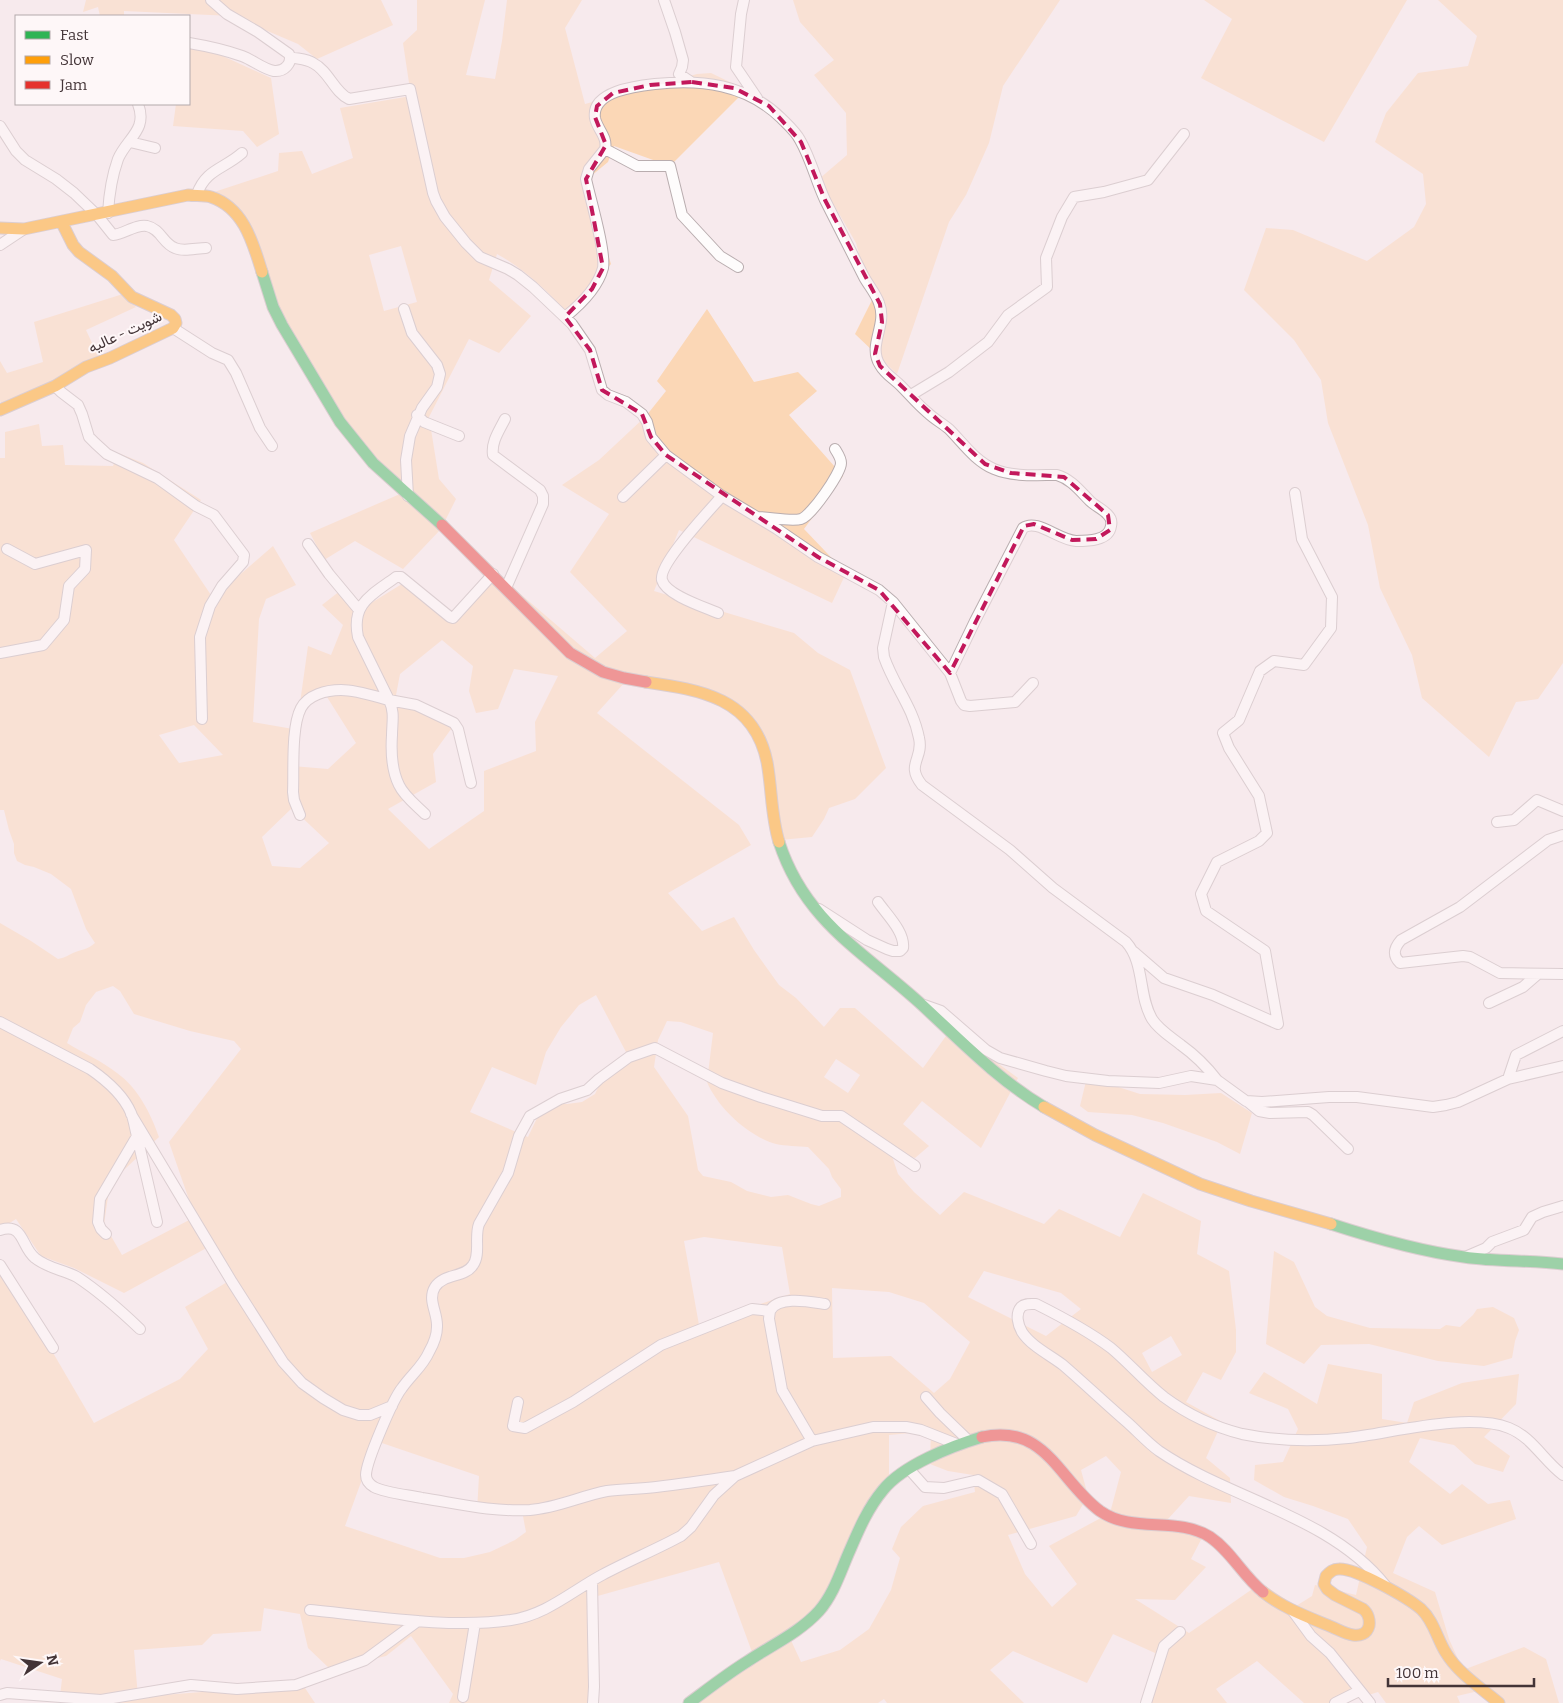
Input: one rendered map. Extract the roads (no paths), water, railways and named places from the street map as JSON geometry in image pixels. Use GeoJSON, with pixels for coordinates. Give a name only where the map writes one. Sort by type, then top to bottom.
{"type":"FeatureCollection","features":[{"type":"Feature","properties":{"kind":"main road"},"geometry":{"type":"LineString","coordinates":[[0,228],[24,229],[62,223],[197,194],[221,201],[238,214],[245,223],[254,242],[273,306],[283,326],[313,379],[356,444],[408,496],[445,527],[570,652],[587,665],[606,674],[626,679],[700,691],[720,698],[737,709],[752,725],[762,743],[768,763],[774,822],[782,851],[795,879],[811,905],[829,926],[921,1004],[982,1062],[1024,1094],[1102,1138],[1181,1175],[1231,1194],[1392,1243],[1464,1257],[1563,1264]]}},
{"type":"Feature","properties":{"kind":"main road","name":"شويت - عاليه"},"geometry":{"type":"LineString","coordinates":[[0,410],[55,386],[86,367],[110,358],[173,328],[176,323],[171,315],[132,297],[112,276],[79,252],[62,223]]}},
{"type":"Feature","properties":{"kind":"main road"},"geometry":{"type":"LineString","coordinates":[[689,1703],[745,1662],[801,1627],[818,1612],[831,1594],[873,1504],[892,1481],[909,1469],[964,1443],[998,1434],[1018,1437],[1039,1448],[1048,1455],[1094,1505],[1112,1518],[1128,1523],[1174,1526],[1207,1535],[1220,1544],[1255,1586],[1292,1610],[1350,1634],[1362,1635],[1367,1632],[1369,1628],[1368,1613],[1331,1593],[1326,1588],[1324,1580],[1326,1574],[1337,1568],[1344,1569],[1385,1585],[1421,1609],[1428,1617],[1446,1654],[1467,1677],[1499,1703]]}},
{"type":"Feature","properties":{"kind":"street"},"geometry":{"type":"LineString","coordinates":[[211,0],[227,14],[258,32],[289,54],[290,57],[305,60],[319,67],[349,100],[410,89],[433,193],[445,217],[466,243],[480,257],[508,269],[532,286],[565,317],[588,345],[602,390],[608,395],[626,402],[642,414],[647,422],[651,437],[666,456],[722,496],[777,529],[818,557],[879,590],[893,602],[950,673],[960,702],[970,706],[1015,702],[1033,683]]}},
{"type":"Feature","properties":{"kind":"street"},"geometry":{"type":"LineString","coordinates":[[664,0],[683,60],[679,74],[692,82]]}},
{"type":"Feature","properties":{"kind":"street"},"geometry":{"type":"LineString","coordinates":[[744,0],[736,67],[760,100]]}},
{"type":"Feature","properties":{"kind":"street"},"geometry":{"type":"LineString","coordinates":[[190,43],[236,54],[275,71],[287,66],[290,57]]}},
{"type":"Feature","properties":{"kind":"street"},"geometry":{"type":"LineString","coordinates":[[565,317],[592,290],[603,268],[602,249],[586,179],[589,169],[606,149],[605,140],[595,117],[597,106],[606,96],[620,90],[650,85],[692,82],[734,88],[760,100],[781,117],[802,142],[825,200],[880,304],[882,322],[875,346],[875,354],[880,366],[922,408],[948,428],[985,464],[1000,471],[1011,473],[1064,477],[1092,503],[1108,514],[1112,522],[1108,534],[1103,537],[1087,540],[1062,538],[1034,524],[1023,528],[975,620],[950,673]]}},
{"type":"Feature","properties":{"kind":"street"},"geometry":{"type":"LineString","coordinates":[[102,214],[108,200],[115,168],[123,151],[136,133],[141,120],[138,105]]}},
{"type":"Feature","properties":{"kind":"street"},"geometry":{"type":"LineString","coordinates":[[0,126],[16,151],[25,160],[64,185],[102,214],[113,234],[143,226],[151,227],[158,231],[173,248],[179,250],[206,248]]}},
{"type":"Feature","properties":{"kind":"street"},"geometry":{"type":"LineString","coordinates":[[911,395],[949,372],[988,342],[1008,315],[1047,287],[1046,258],[1062,217],[1074,196],[1104,192],[1148,180],[1184,134]]}},
{"type":"Feature","properties":{"kind":"street"},"geometry":{"type":"LineString","coordinates":[[130,142],[155,148]]}},
{"type":"Feature","properties":{"kind":"street"},"geometry":{"type":"LineString","coordinates":[[606,149],[637,166],[670,166],[682,215],[720,256],[738,267]]}},
{"type":"Feature","properties":{"kind":"street"},"geometry":{"type":"LineString","coordinates":[[197,194],[204,179],[242,153]]}},
{"type":"Feature","properties":{"kind":"street"},"geometry":{"type":"LineString","coordinates":[[0,245],[24,229]]}},
{"type":"Feature","properties":{"kind":"street"},"geometry":{"type":"LineString","coordinates":[[404,309],[412,333],[437,365],[440,374],[437,387],[418,415],[410,436],[406,460],[408,496]]}},
{"type":"Feature","properties":{"kind":"street"},"geometry":{"type":"LineString","coordinates":[[173,328],[228,360],[236,373],[260,428],[272,446]]}},
{"type":"Feature","properties":{"kind":"street"},"geometry":{"type":"LineString","coordinates":[[55,386],[78,405],[89,437],[107,454],[157,478],[196,506],[214,515],[244,555],[243,562],[222,586],[210,606],[200,637],[202,719]]}},
{"type":"Feature","properties":{"kind":"street"},"geometry":{"type":"LineString","coordinates":[[418,415],[424,422],[459,436]]}},
{"type":"Feature","properties":{"kind":"street"},"geometry":{"type":"LineString","coordinates":[[505,420],[494,442],[492,448],[493,455],[540,490],[543,496],[543,504],[506,588]]}},
{"type":"Feature","properties":{"kind":"street"},"geometry":{"type":"LineString","coordinates":[[757,517],[793,520],[802,519],[809,515],[840,469],[840,458],[835,449]]}},
{"type":"Feature","properties":{"kind":"street"},"geometry":{"type":"LineString","coordinates":[[623,497],[666,456]]}},
{"type":"Feature","properties":{"kind":"street"},"geometry":{"type":"LineString","coordinates":[[893,602],[883,648],[884,657],[915,720],[921,744],[914,766],[914,773],[922,785],[1010,850],[1053,888],[1126,942],[1134,952],[1164,978],[1213,995],[1278,1024],[1265,951],[1206,911],[1201,894],[1217,862],[1259,841],[1267,833],[1259,796],[1229,748],[1223,734],[1239,720],[1260,671],[1274,661],[1304,664],[1331,628],[1332,597],[1302,539],[1296,493]]}},
{"type":"Feature","properties":{"kind":"street"},"geometry":{"type":"LineString","coordinates":[[718,613],[673,592],[662,580],[662,572],[679,546],[722,496]]}},
{"type":"Feature","properties":{"kind":"street"},"geometry":{"type":"LineString","coordinates":[[308,544],[329,574],[359,610]]}},
{"type":"Feature","properties":{"kind":"street"},"geometry":{"type":"LineString","coordinates":[[0,653],[43,645],[64,620],[69,586],[86,569],[86,550],[35,564],[7,549]]}},
{"type":"Feature","properties":{"kind":"street"},"geometry":{"type":"LineString","coordinates":[[425,814],[399,786],[395,774],[391,746],[392,706],[358,637],[356,626],[357,614],[362,604],[371,595],[396,577],[400,577],[453,618],[493,574]]}},
{"type":"Feature","properties":{"kind":"street"},"geometry":{"type":"LineString","coordinates":[[300,815],[293,792],[296,722],[301,707],[310,697],[328,691],[342,690],[416,705],[454,723],[458,729],[471,783]]}},
{"type":"Feature","properties":{"kind":"street"},"geometry":{"type":"LineString","coordinates":[[1497,822],[1514,820],[1537,800],[1563,811]]}},
{"type":"Feature","properties":{"kind":"street"},"geometry":{"type":"LineString","coordinates":[[1563,835],[1548,840],[1460,907],[1400,940],[1394,953],[1400,963],[1463,956],[1476,959],[1500,973],[1563,974]]}},
{"type":"Feature","properties":{"kind":"street"},"geometry":{"type":"LineString","coordinates":[[811,905],[840,921],[867,940],[893,951],[900,951],[903,948],[904,942],[899,931],[878,902]]}},
{"type":"Feature","properties":{"kind":"street"},"geometry":{"type":"LineString","coordinates":[[1134,952],[1138,961],[1145,1004],[1153,1020],[1199,1059],[1217,1080],[1259,1111],[1270,1113],[1308,1112],[1314,1115],[1348,1149]]}},
{"type":"Feature","properties":{"kind":"street"},"geometry":{"type":"LineString","coordinates":[[1489,1003],[1522,987],[1538,974]]}},
{"type":"Feature","properties":{"kind":"street"},"geometry":{"type":"LineString","coordinates":[[921,1004],[941,1011],[986,1050],[1000,1058],[1046,1071],[1066,1076],[1108,1081],[1158,1083],[1191,1076],[1217,1080]]}},
{"type":"Feature","properties":{"kind":"street"},"geometry":{"type":"LineString","coordinates":[[0,1022],[83,1065],[102,1077],[122,1099],[232,1282],[284,1362],[302,1383],[323,1398],[359,1415],[370,1414],[392,1406]]}},
{"type":"Feature","properties":{"kind":"street"},"geometry":{"type":"LineString","coordinates":[[1508,1080],[1516,1056],[1563,1032]]}},
{"type":"Feature","properties":{"kind":"street"},"geometry":{"type":"LineString","coordinates":[[915,1166],[841,1116],[822,1116],[722,1083],[655,1048],[629,1057],[587,1090],[560,1099],[530,1116],[519,1136],[508,1173],[476,1231],[475,1262],[468,1270],[442,1279],[432,1292],[432,1305],[437,1319],[437,1329],[431,1349],[422,1365],[402,1387],[392,1406],[373,1451],[366,1475],[368,1482],[375,1487],[402,1494],[472,1508],[531,1510],[555,1506],[605,1492],[735,1476],[812,1441],[873,1427],[906,1427],[964,1443]]}},
{"type":"Feature","properties":{"kind":"street"},"geometry":{"type":"LineString","coordinates":[[1246,1100],[1262,1102],[1329,1097],[1433,1106],[1446,1105],[1458,1102],[1508,1080],[1563,1066]]}},
{"type":"Feature","properties":{"kind":"street"},"geometry":{"type":"LineString","coordinates":[[131,1114],[157,1222]]}},
{"type":"Feature","properties":{"kind":"street"},"geometry":{"type":"LineString","coordinates":[[106,1234],[98,1222],[100,1199],[137,1136]]}},
{"type":"Feature","properties":{"kind":"street"},"geometry":{"type":"LineString","coordinates":[[1464,1257],[1486,1248],[1492,1242],[1524,1230],[1532,1217],[1563,1206]]}},
{"type":"Feature","properties":{"kind":"street"},"geometry":{"type":"LineString","coordinates":[[0,1230],[6,1228],[15,1230],[35,1259],[83,1281],[140,1329]]}},
{"type":"Feature","properties":{"kind":"street"},"geometry":{"type":"LineString","coordinates":[[0,1265],[53,1348]]}},
{"type":"Feature","properties":{"kind":"street"},"geometry":{"type":"LineString","coordinates":[[812,1441],[782,1390],[769,1319],[770,1311],[776,1304],[788,1301],[825,1304]]}},
{"type":"Feature","properties":{"kind":"street"},"geometry":{"type":"LineString","coordinates":[[1385,1585],[1373,1570],[1340,1544],[1299,1521],[1184,1466],[1157,1450],[1090,1389],[1029,1340],[1018,1324],[1018,1314],[1022,1307],[1028,1304],[1036,1304],[1079,1326],[1110,1348],[1163,1396],[1186,1412],[1215,1426],[1265,1438],[1310,1441],[1349,1438],[1459,1423],[1494,1423],[1511,1428],[1526,1439],[1563,1475]]}},
{"type":"Feature","properties":{"kind":"street"},"geometry":{"type":"LineString","coordinates":[[518,1402],[513,1426],[525,1428],[573,1402],[661,1345],[752,1309],[770,1311]]}},
{"type":"Feature","properties":{"kind":"street"},"geometry":{"type":"LineString","coordinates":[[926,1397],[964,1443]]}},
{"type":"Feature","properties":{"kind":"street"},"geometry":{"type":"LineString","coordinates":[[909,1469],[925,1488],[944,1488],[978,1480],[1002,1494],[1031,1544]]}},
{"type":"Feature","properties":{"kind":"street"},"geometry":{"type":"LineString","coordinates":[[310,1610],[418,1621],[475,1623],[512,1620],[538,1612],[592,1581],[681,1536],[714,1495],[735,1476]]}},
{"type":"Feature","properties":{"kind":"street"},"geometry":{"type":"LineString","coordinates":[[592,1581],[593,1703]]}},
{"type":"Feature","properties":{"kind":"street"},"geometry":{"type":"LineString","coordinates":[[1292,1610],[1311,1636],[1330,1653],[1370,1703]]}},
{"type":"Feature","properties":{"kind":"street"},"geometry":{"type":"LineString","coordinates":[[0,1695],[7,1693],[101,1700],[191,1684],[237,1690],[296,1685],[365,1660],[418,1621]]}},
{"type":"Feature","properties":{"kind":"street"},"geometry":{"type":"LineString","coordinates":[[463,1697],[475,1623]]}},
{"type":"Feature","properties":{"kind":"street"},"geometry":{"type":"LineString","coordinates":[[1146,1703],[1164,1646],[1180,1632]]}},
{"type":"Feature","properties":{"kind":"street"},"geometry":{"type":"LineString","coordinates":[[1335,1703],[1359,1691]]}}]}
